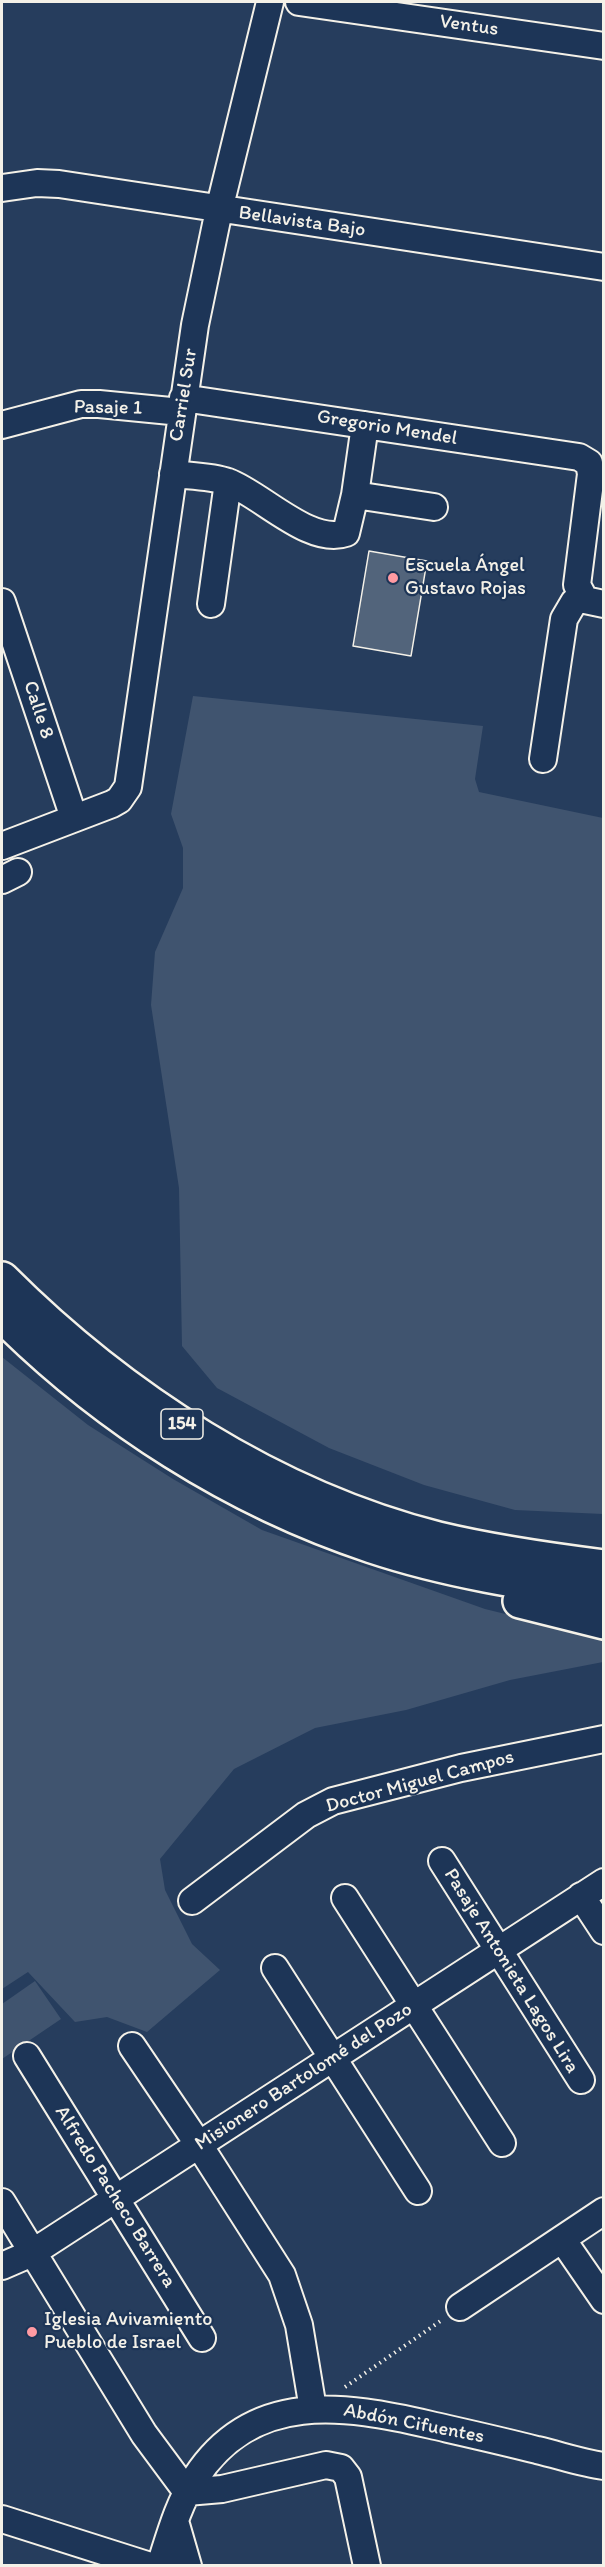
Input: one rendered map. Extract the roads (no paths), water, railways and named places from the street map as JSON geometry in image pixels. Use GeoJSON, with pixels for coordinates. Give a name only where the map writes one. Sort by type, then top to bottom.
{"type":"FeatureCollection","features":[{"type":"Feature","properties":{"kind":"highway","name":"154"},"geometry":{"type":"LineString","coordinates":[[2,1279],[44,1320],[146,1401],[255,1467],[344,1507],[391,1525],[480,1548],[603,1567]]}},
{"type":"Feature","properties":{"kind":"highway","name":"154"},"geometry":{"type":"LineString","coordinates":[[2,1315],[48,1359],[155,1440],[187,1461],[250,1495],[373,1546],[500,1578],[603,1594]]}},
{"type":"Feature","properties":{"kind":"highway"},"geometry":{"type":"LineString","coordinates":[[373,1546],[446,1580],[603,1622]]}},
{"type":"Feature","properties":{"kind":"highway"},"geometry":{"type":"LineString","coordinates":[[480,1548],[603,1547]]}},
{"type":"Feature","properties":{"kind":"street","name":"Carriel Sur"},"geometry":{"type":"LineString","coordinates":[[74,818],[112,804],[124,794],[130,779],[195,324],[219,210],[270,2]]}},
{"type":"Feature","properties":{"kind":"street","name":"Ventus"},"geometry":{"type":"LineString","coordinates":[[298,2],[603,46]]}},
{"type":"Feature","properties":{"kind":"street","name":"Bellavista Bajo"},"geometry":{"type":"LineString","coordinates":[[2,188],[37,183],[59,184],[603,267]]}},
{"type":"Feature","properties":{"kind":"street","name":"Pasaje 1"},"geometry":{"type":"LineString","coordinates":[[2,425],[81,404],[182,405]]}},
{"type":"Feature","properties":{"kind":"street","name":"Gregorio Mendel"},"geometry":{"type":"LineString","coordinates":[[182,405],[365,425],[596,460]]}},
{"type":"Feature","properties":{"kind":"street"},"geometry":{"type":"LineString","coordinates":[[173,474],[228,482],[315,532],[340,535],[346,532],[355,495],[365,425]]}},
{"type":"Feature","properties":{"kind":"street"},"geometry":{"type":"LineString","coordinates":[[592,600],[577,585],[591,474],[596,460]]}},
{"type":"Feature","properties":{"kind":"street"},"geometry":{"type":"LineString","coordinates":[[211,604],[228,482]]}},
{"type":"Feature","properties":{"kind":"street"},"geometry":{"type":"LineString","coordinates":[[355,495],[434,507]]}},
{"type":"Feature","properties":{"kind":"street"},"geometry":{"type":"LineString","coordinates":[[543,759],[564,619],[574,602],[592,600]]}},
{"type":"Feature","properties":{"kind":"street","name":"Calle 8"},"geometry":{"type":"LineString","coordinates":[[2,602],[74,818]]}},
{"type":"Feature","properties":{"kind":"street"},"geometry":{"type":"LineString","coordinates":[[2,846],[74,818]]}},
{"type":"Feature","properties":{"kind":"street","name":"Doctor Miguel Campos"},"geometry":{"type":"LineString","coordinates":[[192,1901],[306,1815],[333,1801],[461,1768],[603,1739]]}},
{"type":"Feature","properties":{"kind":"street","name":"Pasaje Antonieta Lagos Lira"},"geometry":{"type":"LineString","coordinates":[[442,1861],[581,2080]]}},
{"type":"Feature","properties":{"kind":"street","name":"Misionero Bartolomé del Pozo"},"geometry":{"type":"LineString","coordinates":[[2,2266],[33,2253],[603,1882]]}},
{"type":"Feature","properties":{"kind":"street"},"geometry":{"type":"LineString","coordinates":[[581,1896],[603,1931]]}},
{"type":"Feature","properties":{"kind":"street"},"geometry":{"type":"LineString","coordinates":[[345,1898],[502,2143]]}},
{"type":"Feature","properties":{"kind":"street"},"geometry":{"type":"LineString","coordinates":[[275,1968],[418,2191]]}},
{"type":"Feature","properties":{"kind":"street"},"geometry":{"type":"LineString","coordinates":[[132,2046],[274,2260],[286,2283],[299,2325],[313,2409]]}},
{"type":"Feature","properties":{"kind":"street","name":"Alfredo Pacheco Barrera"},"geometry":{"type":"LineString","coordinates":[[27,2056],[202,2338]]}},
{"type":"Feature","properties":{"kind":"street"},"geometry":{"type":"LineString","coordinates":[[2,2202],[144,2434],[187,2492],[222,2489],[326,2465],[336,2466],[348,2477],[367,2565]]}},
{"type":"Feature","properties":{"kind":"street"},"geometry":{"type":"LineString","coordinates":[[460,2307],[603,2211]]}},
{"type":"Feature","properties":{"kind":"street"},"geometry":{"type":"LineString","coordinates":[[562,2239],[603,2301]]}},
{"type":"Feature","properties":{"kind":"street","name":"Abdón Cifuentes"},"geometry":{"type":"LineString","coordinates":[[160,2565],[187,2492],[205,2464],[246,2429],[265,2420],[313,2409],[333,2408],[378,2414],[603,2466]]}},
{"type":"Feature","properties":{"kind":"street"},"geometry":{"type":"LineString","coordinates":[[2,2519],[150,2565]]}},
{"type":"Feature","properties":{"kind":"street"},"geometry":{"type":"LineString","coordinates":[[175,2521],[188,2565]]}},
{"type":"Feature","properties":{"kind":"place","name":"Escuela Ángel Gustavo Rojas"},"geometry":{"type":"Point","coordinates":[393,578]}},
{"type":"Feature","properties":{"kind":"place","name":"Iglesia Avivamiento Pueblo de Israel"},"geometry":{"type":"Point","coordinates":[32,2332]}}]}
